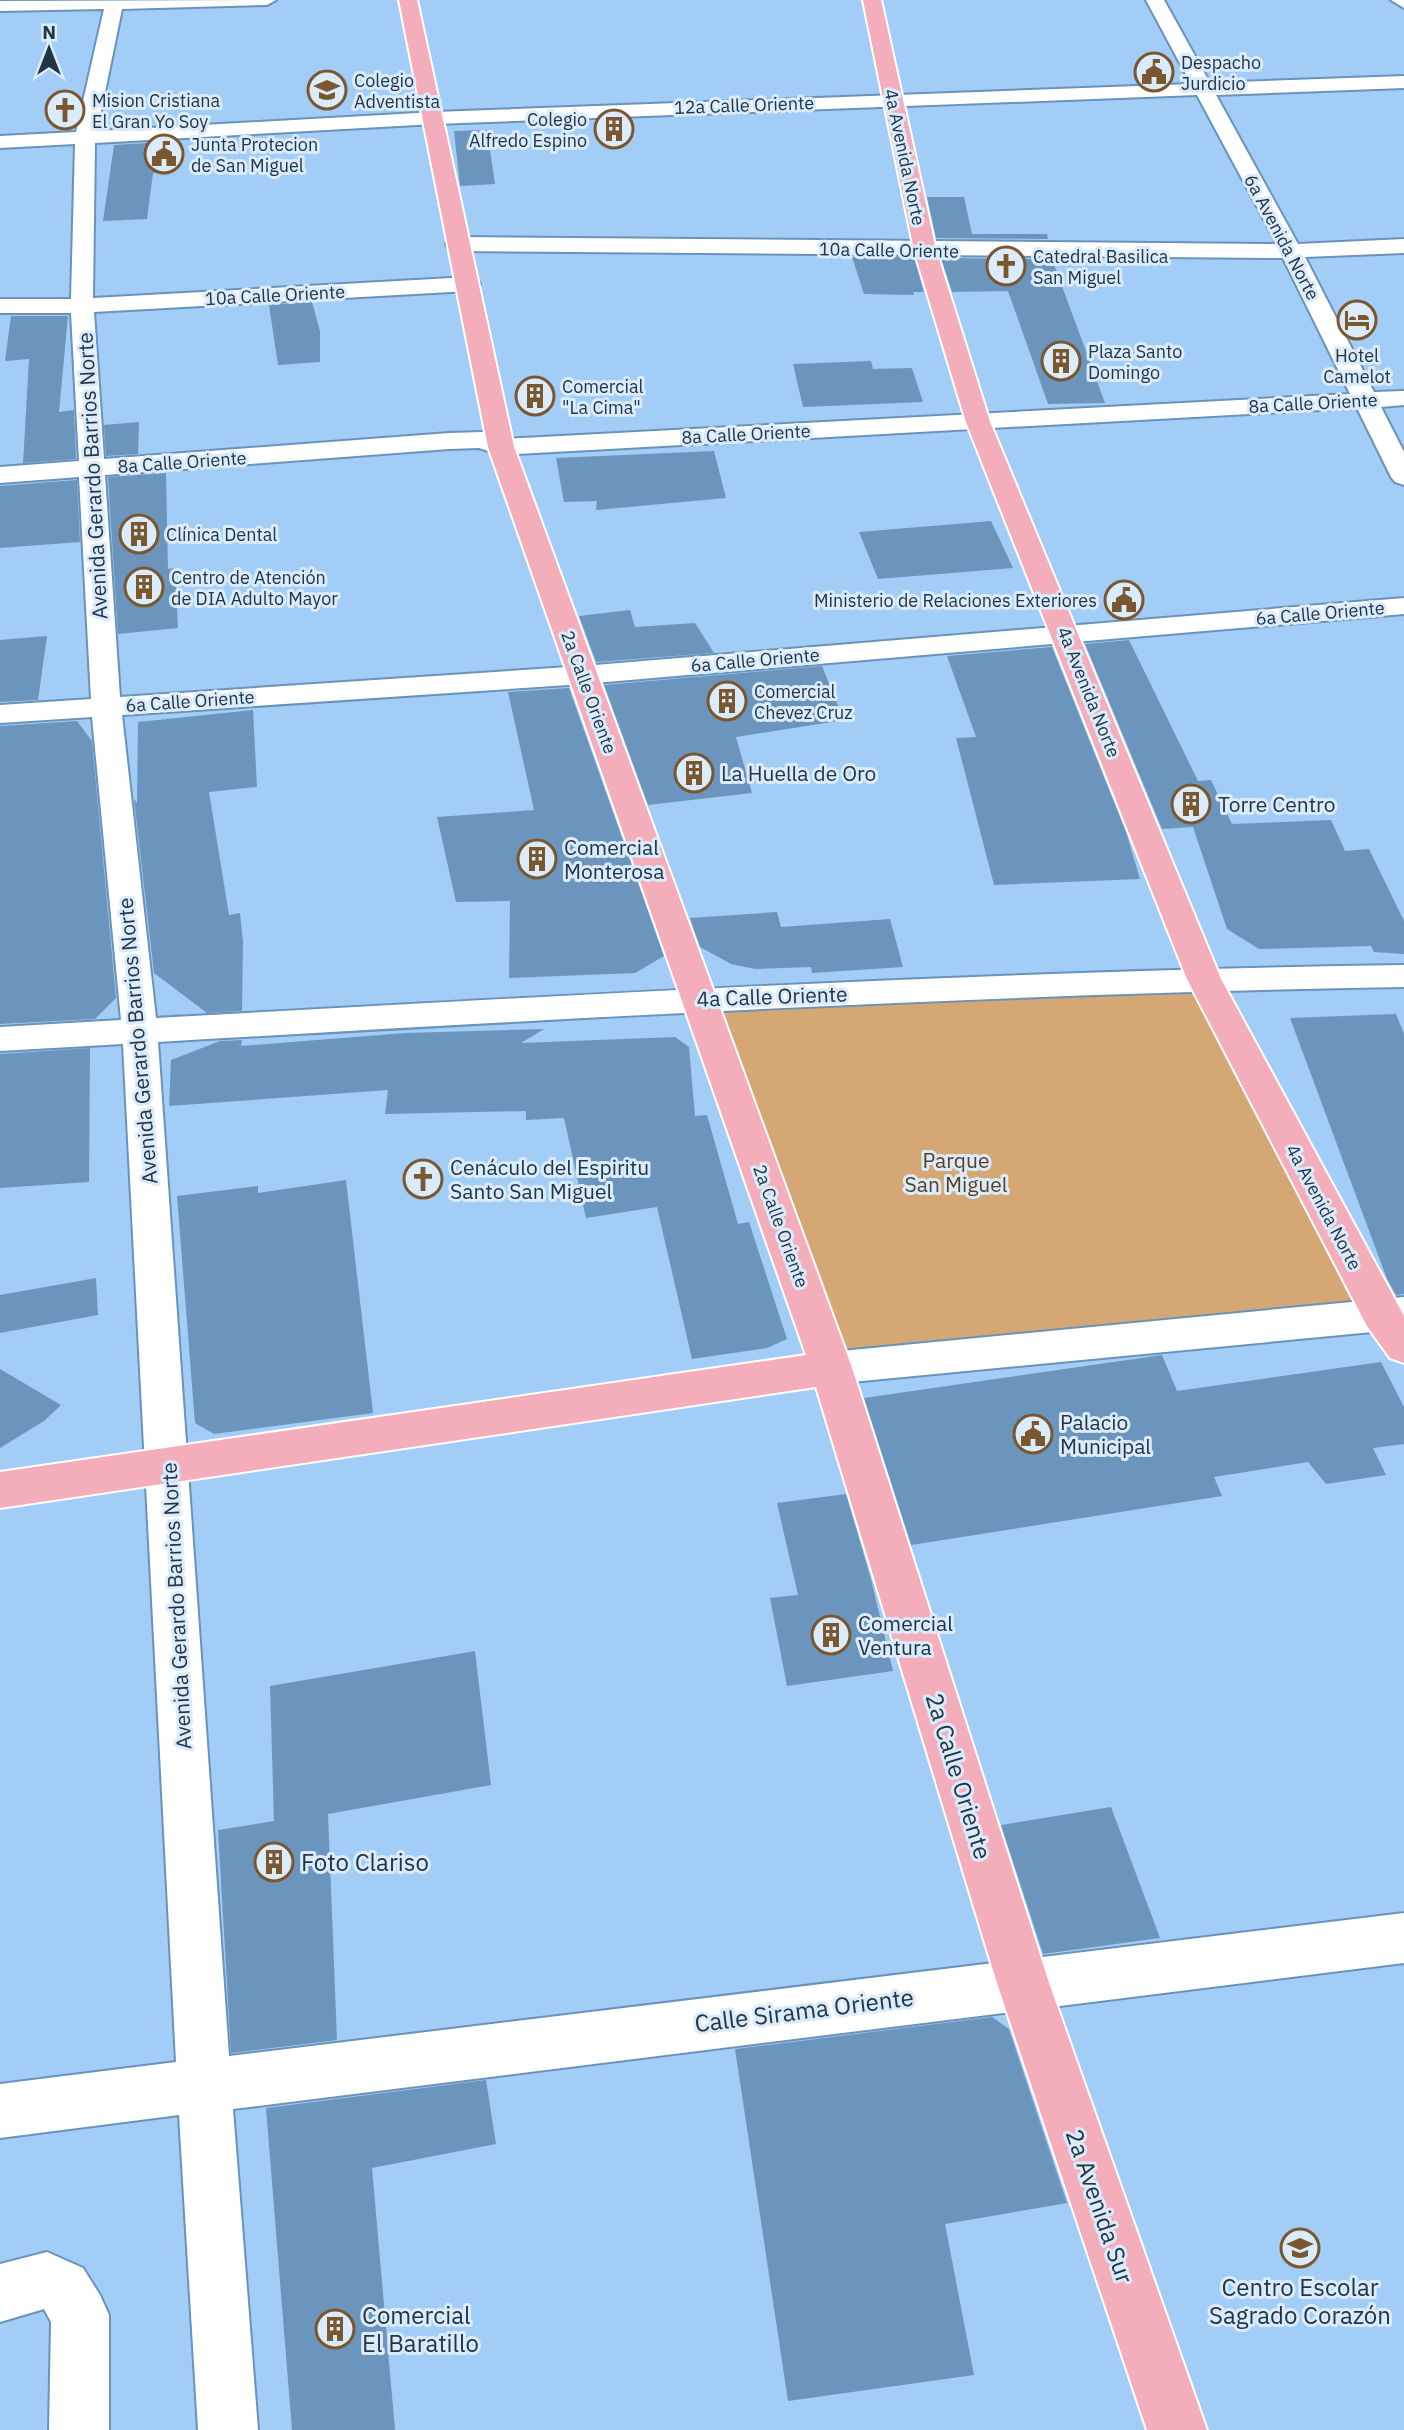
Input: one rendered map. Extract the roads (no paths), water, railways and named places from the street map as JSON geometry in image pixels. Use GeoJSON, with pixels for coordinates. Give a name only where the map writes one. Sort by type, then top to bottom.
{"type":"FeatureCollection","features":[{"type":"Feature","properties":{"kind":"main road","name":"2a Calle Oriente"},"geometry":{"type":"LineString","coordinates":[[408,0],[435,118],[457,244],[469,284],[501,447],[831,1368],[1023,1983]]}},
{"type":"Feature","properties":{"kind":"main road","name":"4a Avenida Norte"},"geometry":{"type":"LineString","coordinates":[[872,0],[925,250],[978,422],[1204,979],[1396,1325]]}},
{"type":"Feature","properties":{"kind":"main road"},"geometry":{"type":"LineString","coordinates":[[0,1490],[831,1368]]}},
{"type":"Feature","properties":{"kind":"main road","name":"2a Avenida Sur"},"geometry":{"type":"LineString","coordinates":[[1023,1983],[1177,2430]]}},
{"type":"Feature","properties":{"kind":"street"},"geometry":{"type":"LineString","coordinates":[[0,6],[267,0]]}},
{"type":"Feature","properties":{"kind":"street","name":"6a Avenida Norte"},"geometry":{"type":"LineString","coordinates":[[1155,0],[1291,251],[1404,477]]}},
{"type":"Feature","properties":{"kind":"street","name":"Avenida Gerardo Barrios Norte"},"geometry":{"type":"LineString","coordinates":[[115,2],[85,138],[82,306],[106,706],[140,1031],[204,2085],[228,2430]]}},
{"type":"Feature","properties":{"kind":"street","name":"12a Calle Oriente"},"geometry":{"type":"LineString","coordinates":[[0,142],[435,118],[1404,82]]}},
{"type":"Feature","properties":{"kind":"street","name":"10a Calle Oriente"},"geometry":{"type":"LineString","coordinates":[[457,244],[1291,251],[1404,246]]}},
{"type":"Feature","properties":{"kind":"street","name":"10a Calle Oriente"},"geometry":{"type":"LineString","coordinates":[[0,306],[82,306],[469,284]]}},
{"type":"Feature","properties":{"kind":"street","name":"8a Calle Oriente"},"geometry":{"type":"LineString","coordinates":[[0,475],[449,441],[482,440],[501,447],[1404,398]]}},
{"type":"Feature","properties":{"kind":"street","name":"6a Calle Oriente"},"geometry":{"type":"LineString","coordinates":[[0,714],[583,675],[1404,607]]}},
{"type":"Feature","properties":{"kind":"street","name":"4a Calle Oriente"},"geometry":{"type":"LineString","coordinates":[[0,1039],[699,999],[1204,979],[1404,976]]}},
{"type":"Feature","properties":{"kind":"street"},"geometry":{"type":"LineString","coordinates":[[831,1368],[1396,1325]]}},
{"type":"Feature","properties":{"kind":"street","name":"Calle Sirama Oriente"},"geometry":{"type":"LineString","coordinates":[[0,2111],[1404,1938]]}},
{"type":"Feature","properties":{"kind":"street"},"geometry":{"type":"LineString","coordinates":[[0,2293],[47,2280],[63,2288],[80,2315],[79,2430]]}},
{"type":"Feature","properties":{"kind":"place","name":"Despacho Jurdicio"},"geometry":{"type":"Point","coordinates":[1154,72]}},
{"type":"Feature","properties":{"kind":"place","name":"Colegio Adventista"},"geometry":{"type":"Point","coordinates":[327,90]}},
{"type":"Feature","properties":{"kind":"place","name":"Mision Cristiana El Gran Yo Soy"},"geometry":{"type":"Point","coordinates":[65,110]}},
{"type":"Feature","properties":{"kind":"place","name":"Colegio Alfredo Espino"},"geometry":{"type":"Point","coordinates":[614,129]}},
{"type":"Feature","properties":{"kind":"place","name":"Junta Protecion de San Miguel"},"geometry":{"type":"Point","coordinates":[164,154]}},
{"type":"Feature","properties":{"kind":"place","name":"Catedral Basilica San Miguel"},"geometry":{"type":"Point","coordinates":[1006,266]}},
{"type":"Feature","properties":{"kind":"place","name":"Hotel Camelot"},"geometry":{"type":"Point","coordinates":[1357,320]}},
{"type":"Feature","properties":{"kind":"place","name":"Plaza Santo Domingo"},"geometry":{"type":"Point","coordinates":[1061,361]}},
{"type":"Feature","properties":{"kind":"place","name":"Comercial \"La Cima\""},"geometry":{"type":"Point","coordinates":[535,396]}},
{"type":"Feature","properties":{"kind":"place","name":"Clínica Dental"},"geometry":{"type":"Point","coordinates":[139,534]}},
{"type":"Feature","properties":{"kind":"place","name":"Centro de Atención de DIA Adulto Mayor"},"geometry":{"type":"Point","coordinates":[144,587]}},
{"type":"Feature","properties":{"kind":"place","name":"Ministerio de Relaciones Exteriores"},"geometry":{"type":"Point","coordinates":[1124,600]}},
{"type":"Feature","properties":{"kind":"place","name":"Comercial Chevez Cruz"},"geometry":{"type":"Point","coordinates":[727,701]}},
{"type":"Feature","properties":{"kind":"place","name":"La Huella de Oro"},"geometry":{"type":"Point","coordinates":[694,773]}},
{"type":"Feature","properties":{"kind":"place","name":"Torre Centro"},"geometry":{"type":"Point","coordinates":[1191,804]}},
{"type":"Feature","properties":{"kind":"place","name":"Comercial Monterosa"},"geometry":{"type":"Point","coordinates":[537,859]}},
{"type":"Feature","properties":{"kind":"place","name":"Cenáculo del Espiritu Santo San Miguel"},"geometry":{"type":"Point","coordinates":[423,1179]}},
{"type":"Feature","properties":{"kind":"place","name":"Palacio Municipal"},"geometry":{"type":"Point","coordinates":[1033,1434]}},
{"type":"Feature","properties":{"kind":"place","name":"Comercial Ventura"},"geometry":{"type":"Point","coordinates":[831,1635]}},
{"type":"Feature","properties":{"kind":"place","name":"Foto Clariso"},"geometry":{"type":"Point","coordinates":[274,1862]}},
{"type":"Feature","properties":{"kind":"place","name":"Centro Escolar Sagrado Corazón"},"geometry":{"type":"Point","coordinates":[1300,2248]}},
{"type":"Feature","properties":{"kind":"place","name":"Comercial El Baratillo"},"geometry":{"type":"Point","coordinates":[335,2329]}},
{"type":"Feature","properties":{"kind":"park label","name":"Parque San Miguel"},"geometry":{"type":"Point","coordinates":[956,1172]}}]}
